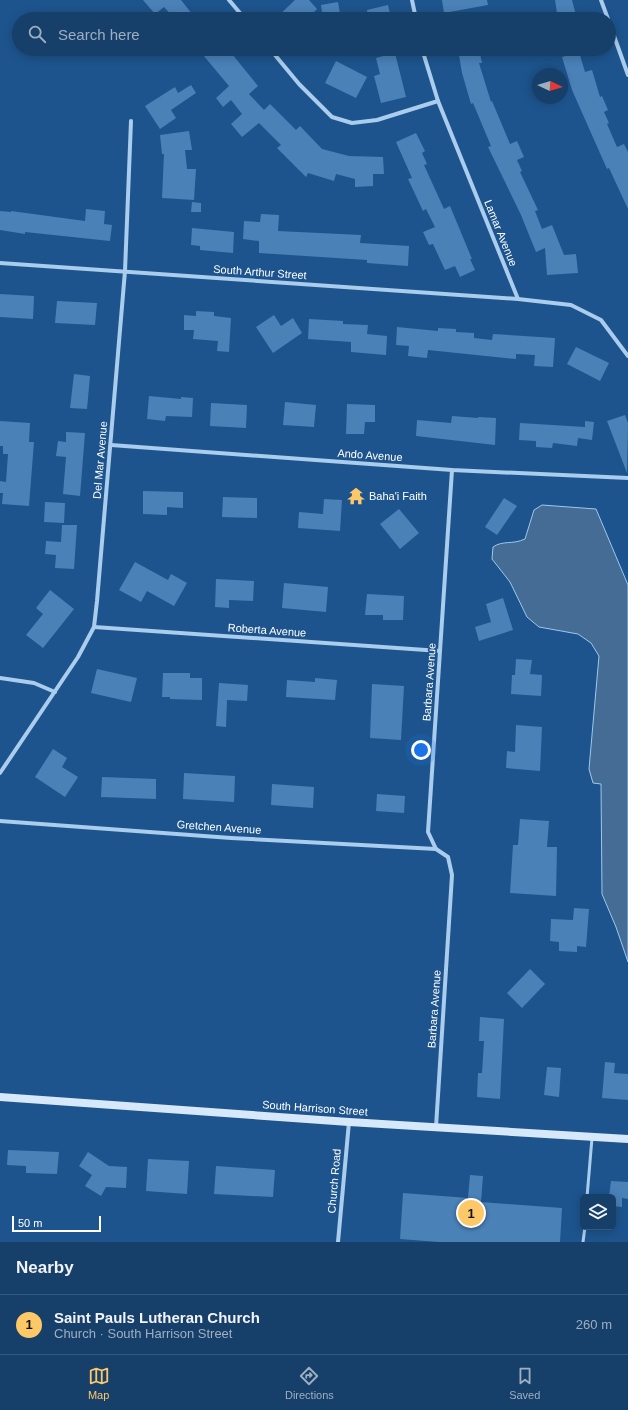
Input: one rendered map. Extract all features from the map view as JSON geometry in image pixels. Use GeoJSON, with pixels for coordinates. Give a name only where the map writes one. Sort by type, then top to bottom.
{"type":"FeatureCollection","features":[{"type":"Feature","properties":{"kind":"main road","name":"South Harrison Street"},"geometry":{"type":"LineString","coordinates":[[0,1097],[349,1122],[628,1139]]}},
{"type":"Feature","properties":{"kind":"street"},"geometry":{"type":"LineString","coordinates":[[229,0],[239,12]]}},
{"type":"Feature","properties":{"kind":"street"},"geometry":{"type":"LineString","coordinates":[[412,0],[415,12]]}},
{"type":"Feature","properties":{"kind":"street"},"geometry":{"type":"LineString","coordinates":[[601,0],[605,12]]}},
{"type":"Feature","properties":{"kind":"street"},"geometry":{"type":"LineString","coordinates":[[616,42],[628,75]]}},
{"type":"Feature","properties":{"kind":"street"},"geometry":{"type":"LineString","coordinates":[[276,56],[299,84],[332,117],[352,123],[377,120],[438,102]]}},
{"type":"Feature","properties":{"kind":"street","name":"Lamar Avenue"},"geometry":{"type":"LineString","coordinates":[[424,56],[438,102],[518,299]]}},
{"type":"Feature","properties":{"kind":"street","name":"Del Mar Avenue"},"geometry":{"type":"LineString","coordinates":[[0,773],[78,657],[94,627],[98,601],[125,271],[131,121]]}},
{"type":"Feature","properties":{"kind":"street","name":"South Arthur Street"},"geometry":{"type":"LineString","coordinates":[[0,263],[518,299]]}},
{"type":"Feature","properties":{"kind":"street"},"geometry":{"type":"LineString","coordinates":[[518,299],[571,305],[601,320],[628,356]]}},
{"type":"Feature","properties":{"kind":"street","name":"Ando Avenue"},"geometry":{"type":"LineString","coordinates":[[111,445],[452,470],[628,478]]}},
{"type":"Feature","properties":{"kind":"street","name":"Barbara Avenue"},"geometry":{"type":"LineString","coordinates":[[436,1127],[452,875],[448,857],[436,848],[428,832],[452,470]]}},
{"type":"Feature","properties":{"kind":"street","name":"Roberta Avenue"},"geometry":{"type":"LineString","coordinates":[[94,627],[440,651]]}},
{"type":"Feature","properties":{"kind":"street"},"geometry":{"type":"LineString","coordinates":[[0,678],[34,683],[54,692]]}},
{"type":"Feature","properties":{"kind":"street","name":"Gretchen Avenue"},"geometry":{"type":"LineString","coordinates":[[0,820],[231,838],[436,848]]}},
{"type":"Feature","properties":{"kind":"street","name":"Church Road"},"geometry":{"type":"LineString","coordinates":[[338,1242],[349,1122]]}},
{"type":"Feature","properties":{"kind":"lane"},"geometry":{"type":"LineString","coordinates":[[587,1194],[592,1136]]}},
{"type":"Feature","properties":{"kind":"lane"},"geometry":{"type":"LineString","coordinates":[[583,1242],[585,1230]]}},
{"type":"Feature","properties":{"kind":"water"},"geometry":{"type":"Polygon","coordinates":[[[542,505],[596,509],[628,585],[628,962],[616,927],[602,894],[601,784],[593,783],[589,769],[599,656],[591,643],[578,634],[539,627],[527,617],[510,582],[492,559],[493,547],[500,544],[525,539],[534,510],[542,505]]]}},
{"type":"Feature","properties":{"kind":"building"},"geometry":{"type":"Polygon","coordinates":[[[143,0],[181,0],[190,12],[169,12],[164,7],[158,12],[153,12],[143,0]]]}},
{"type":"Feature","properties":{"kind":"building"},"geometry":{"type":"Polygon","coordinates":[[[295,0],[309,0],[317,9],[314,12],[282,12],[295,0]]]}},
{"type":"Feature","properties":{"kind":"building"},"geometry":{"type":"Polygon","coordinates":[[[442,0],[487,0],[488,5],[444,12],[442,0]]]}},
{"type":"Feature","properties":{"kind":"building"},"geometry":{"type":"Polygon","coordinates":[[[555,0],[572,0],[575,12],[557,12],[555,0]]]}},
{"type":"Feature","properties":{"kind":"building"},"geometry":{"type":"Polygon","coordinates":[[[338,2],[340,12],[322,12],[321,5],[338,2]]]}},
{"type":"Feature","properties":{"kind":"building"},"geometry":{"type":"Polygon","coordinates":[[[388,5],[390,12],[367,12],[367,10],[388,5]]]}},
{"type":"Feature","properties":{"kind":"building"},"geometry":{"type":"Polygon","coordinates":[[[204,56],[234,56],[258,86],[249,94],[264,110],[270,104],[296,130],[300,126],[322,149],[349,156],[383,157],[384,174],[373,174],[373,186],[355,187],[355,179],[336,174],[334,181],[308,173],[306,177],[277,148],[281,145],[259,123],[242,137],[231,124],[242,114],[231,100],[223,107],[216,98],[229,86],[204,56]]]}},
{"type":"Feature","properties":{"kind":"building"},"geometry":{"type":"Polygon","coordinates":[[[384,56],[396,56],[406,97],[381,103],[374,76],[380,74],[376,58],[384,56]]]}},
{"type":"Feature","properties":{"kind":"building"},"geometry":{"type":"Polygon","coordinates":[[[459,56],[480,56],[482,63],[479,63],[491,102],[492,101],[510,144],[517,141],[524,157],[517,160],[522,171],[520,172],[538,210],[535,211],[542,229],[552,225],[564,255],[576,254],[578,273],[547,275],[545,248],[536,252],[521,215],[488,147],[491,146],[473,103],[471,104],[462,73],[459,56]]]}},
{"type":"Feature","properties":{"kind":"building"},"geometry":{"type":"Polygon","coordinates":[[[580,56],[585,72],[592,70],[600,97],[602,96],[608,110],[604,112],[609,123],[607,124],[617,147],[624,144],[628,152],[628,209],[609,168],[607,169],[572,90],[568,77],[568,68],[565,68],[562,57],[580,56]]]}},
{"type":"Feature","properties":{"kind":"building"},"geometry":{"type":"Polygon","coordinates":[[[336,61],[367,77],[356,98],[325,83],[336,61]]]}},
{"type":"Feature","properties":{"kind":"building"},"geometry":{"type":"Polygon","coordinates":[[[191,85],[196,93],[171,110],[176,118],[160,129],[145,106],[175,87],[178,93],[191,85]]]}},
{"type":"Feature","properties":{"kind":"building"},"geometry":{"type":"Polygon","coordinates":[[[189,131],[192,150],[185,150],[187,169],[196,169],[194,200],[162,198],[164,154],[162,154],[160,135],[189,131]]]}},
{"type":"Feature","properties":{"kind":"building"},"geometry":{"type":"Polygon","coordinates":[[[416,133],[425,151],[422,153],[427,164],[424,165],[444,209],[450,206],[472,259],[470,259],[475,270],[460,277],[455,266],[445,270],[433,244],[429,245],[423,232],[435,227],[426,209],[423,211],[408,179],[412,178],[396,142],[416,133]]]}},
{"type":"Feature","properties":{"kind":"building"},"geometry":{"type":"Polygon","coordinates":[[[192,202],[201,203],[201,212],[191,212],[192,202]]]}},
{"type":"Feature","properties":{"kind":"building"},"geometry":{"type":"Polygon","coordinates":[[[86,209],[105,211],[104,224],[112,225],[110,241],[25,232],[25,234],[0,230],[0,211],[11,211],[85,221],[86,209]]]}},
{"type":"Feature","properties":{"kind":"building"},"geometry":{"type":"Polygon","coordinates":[[[261,214],[279,215],[278,231],[361,235],[360,243],[409,246],[408,266],[367,263],[367,260],[259,253],[259,241],[243,239],[244,221],[260,222],[261,214]]]}},
{"type":"Feature","properties":{"kind":"building"},"geometry":{"type":"Polygon","coordinates":[[[192,228],[234,232],[233,253],[200,250],[200,246],[191,245],[192,228]]]}},
{"type":"Feature","properties":{"kind":"building"},"geometry":{"type":"Polygon","coordinates":[[[0,294],[34,296],[33,319],[0,317],[0,294]]]}},
{"type":"Feature","properties":{"kind":"building"},"geometry":{"type":"Polygon","coordinates":[[[57,301],[97,303],[95,325],[55,323],[57,301]]]}},
{"type":"Feature","properties":{"kind":"building"},"geometry":{"type":"Polygon","coordinates":[[[196,311],[214,312],[214,316],[231,318],[229,352],[217,351],[218,341],[193,339],[194,330],[184,330],[184,315],[196,316],[196,311]]]}},
{"type":"Feature","properties":{"kind":"building"},"geometry":{"type":"Polygon","coordinates":[[[274,315],[281,326],[293,318],[302,333],[273,353],[256,327],[274,315]]]}},
{"type":"Feature","properties":{"kind":"building"},"geometry":{"type":"Polygon","coordinates":[[[309,319],[343,321],[343,324],[368,325],[367,334],[387,336],[386,355],[351,352],[351,342],[308,339],[309,319]]]}},
{"type":"Feature","properties":{"kind":"building"},"geometry":{"type":"Polygon","coordinates":[[[397,327],[438,331],[438,328],[456,329],[456,332],[474,333],[474,338],[492,340],[493,334],[555,338],[553,367],[534,366],[535,355],[516,354],[516,359],[428,350],[427,358],[408,356],[409,346],[396,345],[397,327]]]}},
{"type":"Feature","properties":{"kind":"building"},"geometry":{"type":"Polygon","coordinates":[[[576,347],[609,363],[600,381],[567,364],[576,347]]]}},
{"type":"Feature","properties":{"kind":"building"},"geometry":{"type":"Polygon","coordinates":[[[74,374],[90,376],[87,409],[70,408],[74,374]]]}},
{"type":"Feature","properties":{"kind":"building"},"geometry":{"type":"Polygon","coordinates":[[[149,396],[181,399],[181,397],[193,398],[192,417],[166,416],[165,421],[147,419],[149,396]]]}},
{"type":"Feature","properties":{"kind":"building"},"geometry":{"type":"Polygon","coordinates":[[[285,402],[316,405],[314,427],[283,425],[285,402]]]}},
{"type":"Feature","properties":{"kind":"building"},"geometry":{"type":"Polygon","coordinates":[[[211,403],[247,405],[246,428],[210,426],[211,403]]]}},
{"type":"Feature","properties":{"kind":"building"},"geometry":{"type":"Polygon","coordinates":[[[347,404],[375,405],[375,422],[365,422],[364,434],[346,434],[347,404]]]}},
{"type":"Feature","properties":{"kind":"building"},"geometry":{"type":"Polygon","coordinates":[[[625,415],[628,423],[627,473],[607,421],[625,415]]]}},
{"type":"Feature","properties":{"kind":"building"},"geometry":{"type":"Polygon","coordinates":[[[452,416],[496,418],[495,445],[416,436],[417,420],[451,423],[452,416]]]}},
{"type":"Feature","properties":{"kind":"building"},"geometry":{"type":"Polygon","coordinates":[[[0,421],[30,423],[29,442],[34,442],[29,506],[2,504],[3,493],[0,493],[0,481],[6,482],[8,454],[3,454],[3,446],[0,446],[0,421]]]}},
{"type":"Feature","properties":{"kind":"building"},"geometry":{"type":"Polygon","coordinates":[[[585,421],[594,422],[592,440],[578,438],[577,446],[553,443],[552,448],[536,447],[536,441],[519,440],[520,423],[585,427],[585,421]]]}},
{"type":"Feature","properties":{"kind":"building"},"geometry":{"type":"Polygon","coordinates":[[[66,432],[85,433],[80,496],[63,494],[66,457],[56,456],[58,441],[66,442],[66,432]]]}},
{"type":"Feature","properties":{"kind":"building"},"geometry":{"type":"Polygon","coordinates":[[[143,491],[183,492],[183,508],[167,507],[167,515],[143,514],[143,491]]]}},
{"type":"Feature","properties":{"kind":"building"},"geometry":{"type":"Polygon","coordinates":[[[223,497],[257,498],[257,518],[222,517],[223,497]]]}},
{"type":"Feature","properties":{"kind":"building"},"geometry":{"type":"Polygon","coordinates":[[[504,498],[517,506],[497,535],[485,527],[504,498]]]}},
{"type":"Feature","properties":{"kind":"building"},"geometry":{"type":"Polygon","coordinates":[[[324,499],[342,500],[340,531],[298,528],[299,512],[323,514],[324,499]]]}},
{"type":"Feature","properties":{"kind":"building"},"geometry":{"type":"Polygon","coordinates":[[[45,502],[65,503],[64,523],[44,522],[45,502]]]}},
{"type":"Feature","properties":{"kind":"building"},"geometry":{"type":"Polygon","coordinates":[[[399,509],[419,533],[400,549],[380,524],[399,509]]]}},
{"type":"Feature","properties":{"kind":"building"},"geometry":{"type":"Polygon","coordinates":[[[62,525],[77,525],[74,569],[55,568],[56,555],[45,554],[46,541],[61,542],[62,525]]]}},
{"type":"Feature","properties":{"kind":"building"},"geometry":{"type":"Polygon","coordinates":[[[135,562],[168,580],[171,574],[187,583],[174,606],[147,591],[141,602],[119,590],[135,562]]]}},
{"type":"Feature","properties":{"kind":"building"},"geometry":{"type":"Polygon","coordinates":[[[216,579],[254,581],[253,601],[229,600],[229,608],[215,607],[216,579]]]}},
{"type":"Feature","properties":{"kind":"building"},"geometry":{"type":"Polygon","coordinates":[[[284,583],[328,587],[326,612],[282,608],[284,583]]]}},
{"type":"Feature","properties":{"kind":"building"},"geometry":{"type":"Polygon","coordinates":[[[50,590],[74,609],[43,648],[26,635],[43,614],[36,608],[50,590]]]}},
{"type":"Feature","properties":{"kind":"building"},"geometry":{"type":"Polygon","coordinates":[[[367,594],[404,596],[403,620],[383,620],[383,615],[365,615],[367,594]]]}},
{"type":"Feature","properties":{"kind":"building"},"geometry":{"type":"Polygon","coordinates":[[[503,598],[513,630],[479,641],[475,627],[491,622],[486,604],[503,598]]]}},
{"type":"Feature","properties":{"kind":"building"},"geometry":{"type":"Polygon","coordinates":[[[516,659],[532,660],[530,674],[542,675],[541,696],[511,694],[512,675],[515,675],[516,659]]]}},
{"type":"Feature","properties":{"kind":"building"},"geometry":{"type":"Polygon","coordinates":[[[97,669],[137,678],[131,702],[91,693],[97,669]]]}},
{"type":"Feature","properties":{"kind":"building"},"geometry":{"type":"Polygon","coordinates":[[[163,673],[190,673],[190,678],[202,678],[202,700],[170,699],[170,697],[162,697],[163,673]]]}},
{"type":"Feature","properties":{"kind":"building"},"geometry":{"type":"Polygon","coordinates":[[[315,678],[337,680],[335,700],[286,697],[287,680],[315,682],[315,678]]]}},
{"type":"Feature","properties":{"kind":"building"},"geometry":{"type":"Polygon","coordinates":[[[219,683],[248,685],[247,701],[227,700],[226,727],[216,726],[219,683]]]}},
{"type":"Feature","properties":{"kind":"building"},"geometry":{"type":"Polygon","coordinates":[[[372,684],[404,686],[401,740],[370,738],[372,684]]]}},
{"type":"Feature","properties":{"kind":"building"},"geometry":{"type":"Polygon","coordinates":[[[516,725],[542,727],[540,771],[506,768],[507,751],[515,752],[516,725]]]}},
{"type":"Feature","properties":{"kind":"building"},"geometry":{"type":"Polygon","coordinates":[[[53,749],[67,758],[62,767],[78,777],[65,797],[35,777],[53,749]]]}},
{"type":"Feature","properties":{"kind":"building"},"geometry":{"type":"Polygon","coordinates":[[[184,773],[235,776],[234,802],[183,799],[184,773]]]}},
{"type":"Feature","properties":{"kind":"building"},"geometry":{"type":"Polygon","coordinates":[[[102,777],[156,779],[156,799],[101,797],[102,777]]]}},
{"type":"Feature","properties":{"kind":"building"},"geometry":{"type":"Polygon","coordinates":[[[272,784],[314,787],[313,808],[271,805],[272,784]]]}},
{"type":"Feature","properties":{"kind":"building"},"geometry":{"type":"Polygon","coordinates":[[[377,794],[405,796],[404,813],[376,811],[377,794]]]}},
{"type":"Feature","properties":{"kind":"building"},"geometry":{"type":"Polygon","coordinates":[[[520,819],[549,821],[547,847],[557,847],[556,896],[510,893],[513,845],[518,845],[520,819]]]}},
{"type":"Feature","properties":{"kind":"building"},"geometry":{"type":"Polygon","coordinates":[[[574,908],[589,909],[586,947],[577,946],[577,952],[559,951],[559,942],[550,941],[551,919],[573,920],[574,908]]]}},
{"type":"Feature","properties":{"kind":"building"},"geometry":{"type":"Polygon","coordinates":[[[530,969],[545,984],[522,1008],[507,993],[530,969]]]}},
{"type":"Feature","properties":{"kind":"building"},"geometry":{"type":"Polygon","coordinates":[[[480,1017],[504,1019],[500,1099],[477,1097],[478,1073],[482,1073],[484,1041],[479,1041],[480,1017]]]}},
{"type":"Feature","properties":{"kind":"building"},"geometry":{"type":"Polygon","coordinates":[[[605,1062],[615,1063],[614,1073],[628,1074],[628,1100],[602,1098],[605,1062]]]}},
{"type":"Feature","properties":{"kind":"building"},"geometry":{"type":"Polygon","coordinates":[[[547,1067],[561,1068],[559,1097],[544,1095],[547,1067]]]}},
{"type":"Feature","properties":{"kind":"building"},"geometry":{"type":"Polygon","coordinates":[[[8,1150],[59,1152],[57,1174],[26,1173],[26,1166],[7,1165],[8,1150]]]}},
{"type":"Feature","properties":{"kind":"building"},"geometry":{"type":"Polygon","coordinates":[[[88,1152],[109,1166],[127,1167],[126,1188],[106,1187],[101,1196],[85,1186],[92,1175],[79,1166],[88,1152]]]}},
{"type":"Feature","properties":{"kind":"building"},"geometry":{"type":"Polygon","coordinates":[[[148,1159],[189,1161],[187,1194],[146,1191],[148,1159]]]}},
{"type":"Feature","properties":{"kind":"building"},"geometry":{"type":"Polygon","coordinates":[[[216,1166],[275,1170],[273,1197],[214,1194],[216,1166]]]}},
{"type":"Feature","properties":{"kind":"building"},"geometry":{"type":"Polygon","coordinates":[[[470,1175],[483,1176],[481,1202],[562,1208],[560,1242],[439,1242],[400,1239],[403,1193],[468,1198],[470,1175]]]}},
{"type":"Feature","properties":{"kind":"building"},"geometry":{"type":"Polygon","coordinates":[[[611,1181],[628,1182],[628,1199],[622,1198],[622,1207],[616,1206],[616,1194],[609,1194],[611,1181]]]}},
{"type":"Feature","properties":{"kind":"place","name":"Baha'i Faith"},"geometry":{"type":"Point","coordinates":[356,496]}},
{"type":"Feature","properties":{"kind":"place","name":"Saint Pauls Lutheran Church"},"geometry":{"type":"Point","coordinates":[471,1213]}}]}
